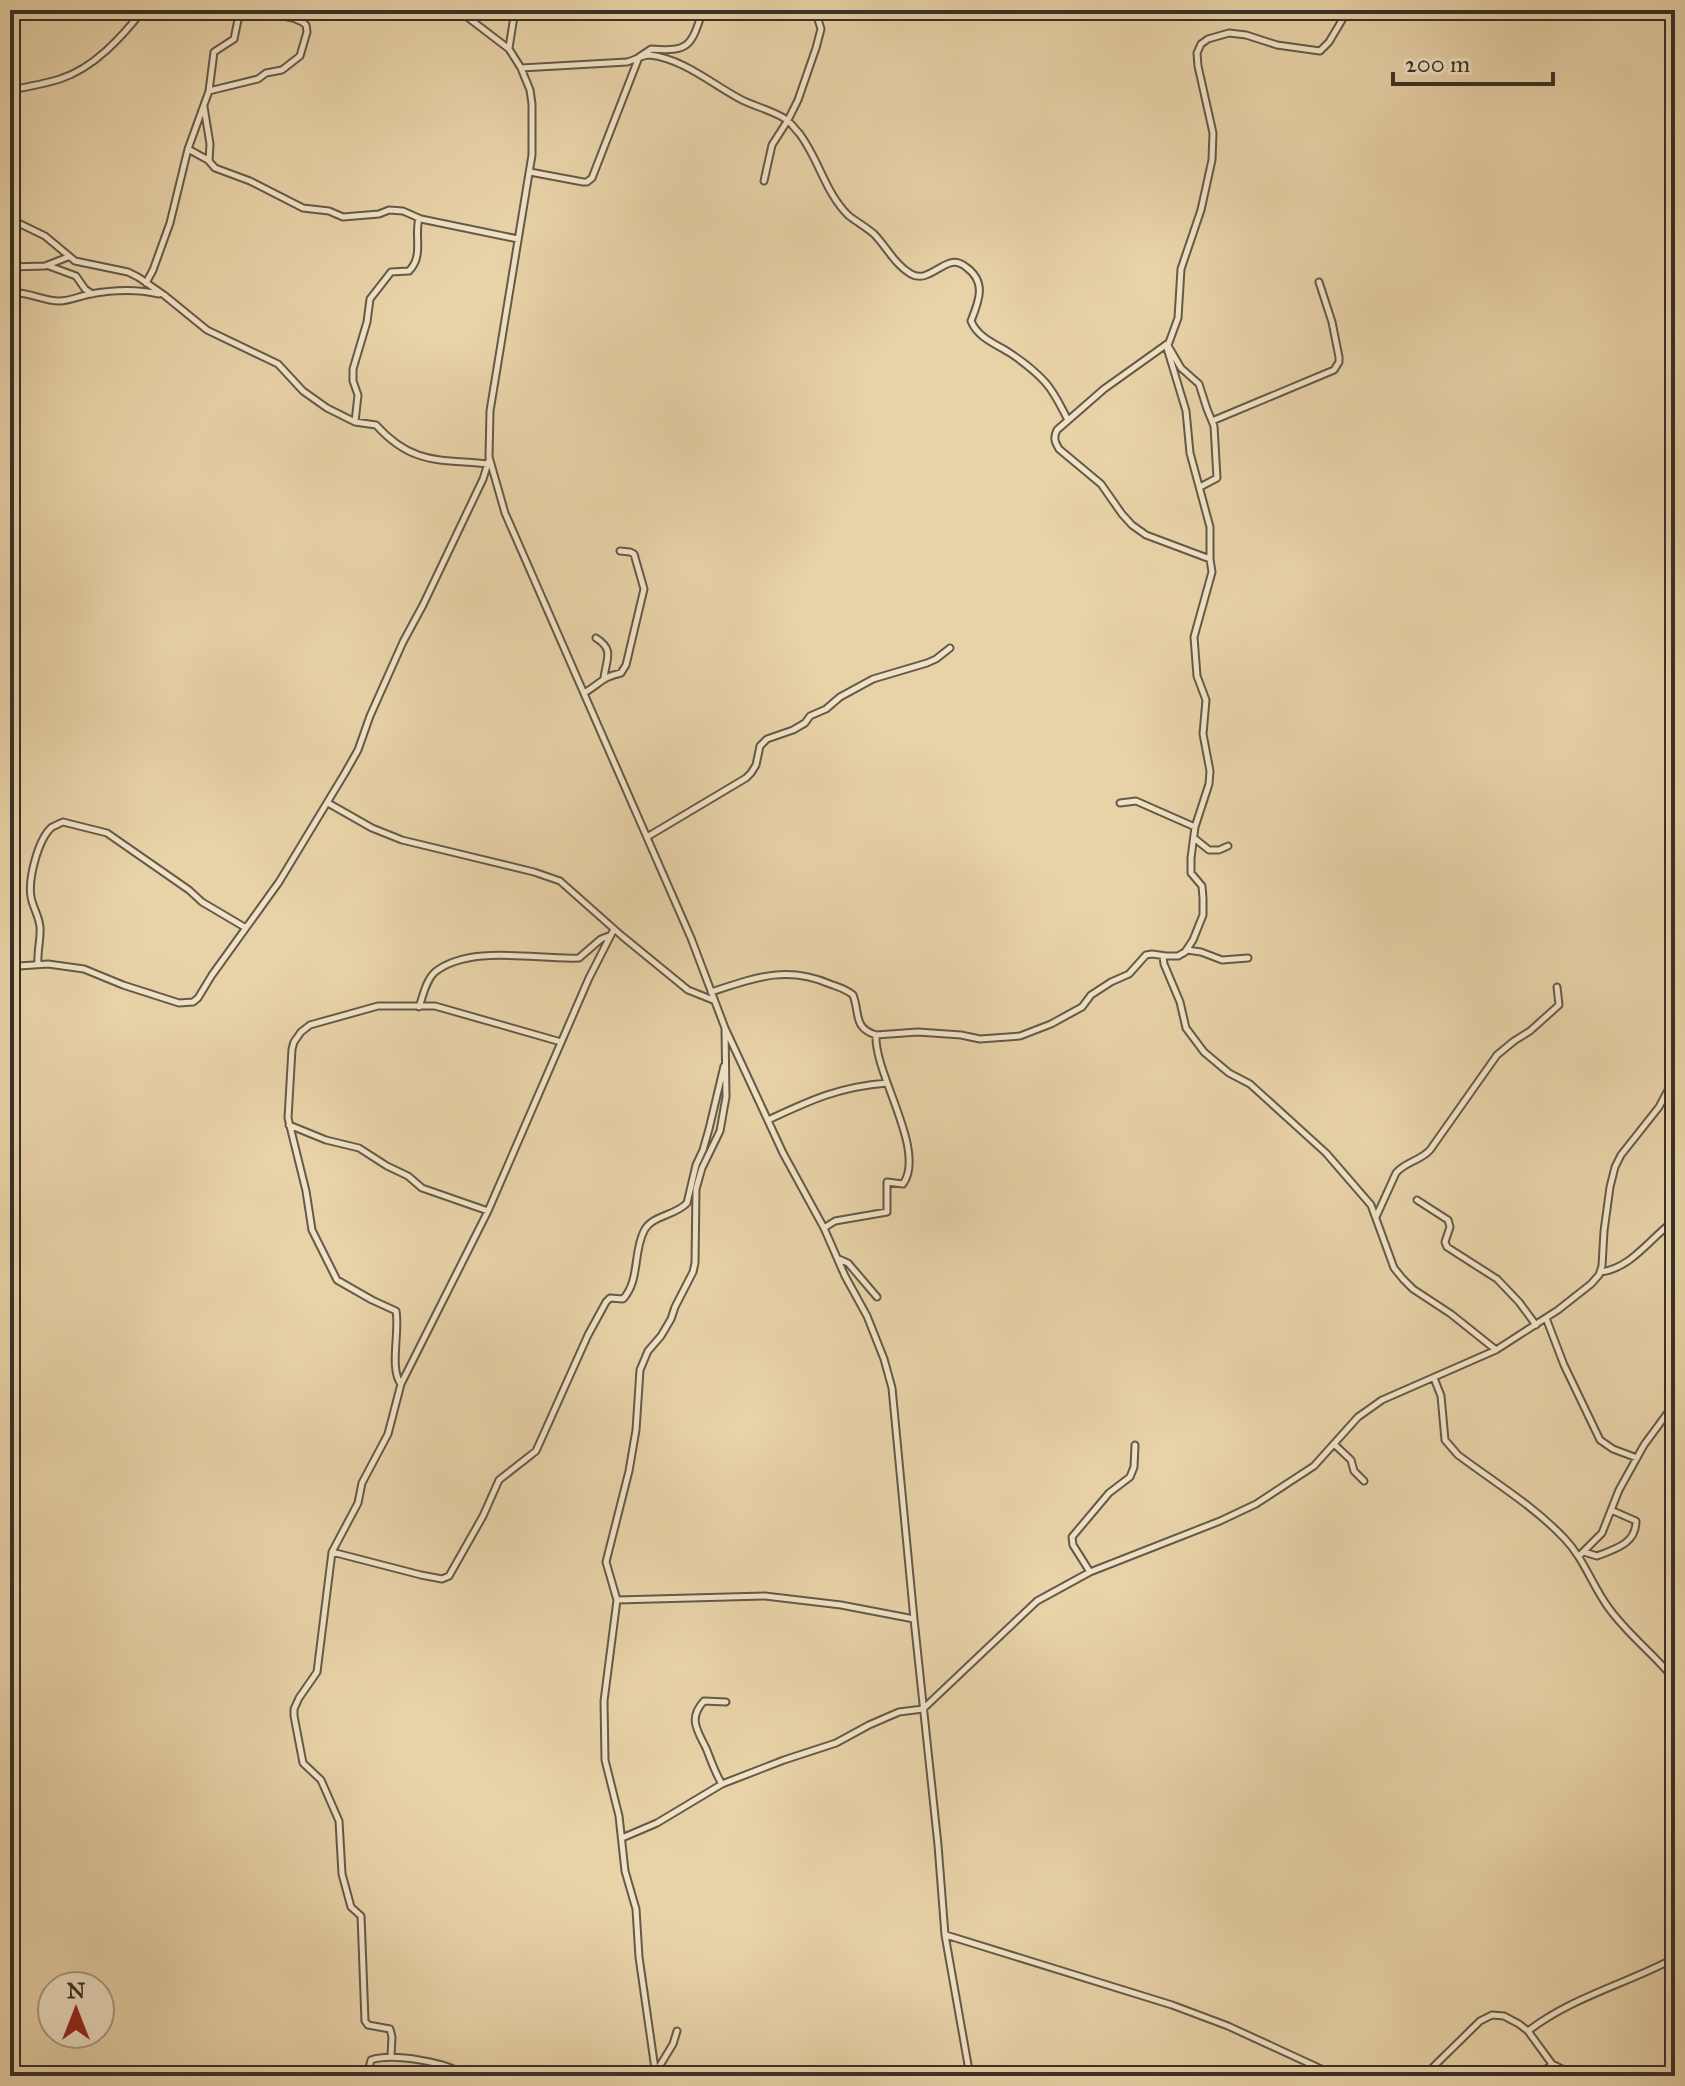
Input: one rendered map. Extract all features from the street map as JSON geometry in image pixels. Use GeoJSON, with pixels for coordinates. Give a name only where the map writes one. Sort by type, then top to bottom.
{"type":"FeatureCollection","features":[{"type":"Feature","properties":{"kind":"street"},"geometry":{"type":"LineString","coordinates":[[10,90],[62,78],[84,68],[108,48],[143,10]]}},
{"type":"Feature","properties":{"kind":"street"},"geometry":{"type":"LineString","coordinates":[[146,283],[170,223],[188,149],[209,91],[214,52],[234,39],[240,10]]}},
{"type":"Feature","properties":{"kind":"street"},"geometry":{"type":"LineString","coordinates":[[209,91],[282,70],[300,56],[306,25],[293,18],[252,10]]}},
{"type":"Feature","properties":{"kind":"street"},"geometry":{"type":"LineString","coordinates":[[458,10],[509,49],[521,68],[532,104],[530,172],[490,411],[489,462],[505,513],[691,938],[725,1028],[789,1165],[824,1228],[873,1329],[892,1388],[945,1935],[970,2076]]}},
{"type":"Feature","properties":{"kind":"street"},"geometry":{"type":"LineString","coordinates":[[509,49],[515,10]]}},
{"type":"Feature","properties":{"kind":"street"},"geometry":{"type":"LineString","coordinates":[[521,68],[627,62],[651,49],[675,50],[691,40],[703,10]]}},
{"type":"Feature","properties":{"kind":"street"},"geometry":{"type":"LineString","coordinates":[[764,181],[772,145],[798,100],[821,29],[815,10]]}},
{"type":"Feature","properties":{"kind":"street"},"geometry":{"type":"LineString","coordinates":[[1210,559],[1146,535],[1132,525],[1101,484],[1059,449],[1055,434],[1115,380],[1167,344],[1174,331],[1178,318],[1181,269],[1201,210],[1214,144],[1198,66],[1197,53],[1201,44],[1215,36],[1233,34],[1317,52],[1324,49],[1348,10]]}},
{"type":"Feature","properties":{"kind":"street"},"geometry":{"type":"LineString","coordinates":[[639,57],[653,56],[684,66],[741,99],[788,120],[806,144],[841,207],[875,235],[910,274],[926,275],[952,262],[963,264],[980,283],[972,325],[984,338],[1012,354],[1044,382],[1068,420]]}},
{"type":"Feature","properties":{"kind":"street"},"geometry":{"type":"LineString","coordinates":[[530,172],[583,182],[592,178],[639,57]]}},
{"type":"Feature","properties":{"kind":"street"},"geometry":{"type":"LineString","coordinates":[[203,107],[210,144],[209,162]]}},
{"type":"Feature","properties":{"kind":"street"},"geometry":{"type":"LineString","coordinates":[[188,149],[215,168],[250,181],[303,208],[329,211],[343,217],[403,211],[419,218],[518,239]]}},
{"type":"Feature","properties":{"kind":"street"},"geometry":{"type":"LineString","coordinates":[[355,422],[358,395],[353,369],[367,322],[370,299],[393,270],[409,271],[414,265],[419,218]]}},
{"type":"Feature","properties":{"kind":"street"},"geometry":{"type":"LineString","coordinates":[[10,219],[45,236],[68,257],[85,264],[128,272],[164,295],[207,330],[278,364],[303,391],[327,408],[355,422],[376,425],[395,445],[435,460],[489,462]]}},
{"type":"Feature","properties":{"kind":"street"},"geometry":{"type":"LineString","coordinates":[[10,267],[48,265],[68,257]]}},
{"type":"Feature","properties":{"kind":"street"},"geometry":{"type":"LineString","coordinates":[[48,265],[76,276],[92,294]]}},
{"type":"Feature","properties":{"kind":"street"},"geometry":{"type":"LineString","coordinates":[[1212,421],[1334,370],[1339,357],[1319,282]]}},
{"type":"Feature","properties":{"kind":"street"},"geometry":{"type":"LineString","coordinates":[[10,293],[22,292],[59,301],[92,294],[139,291],[164,295]]}},
{"type":"Feature","properties":{"kind":"street"},"geometry":{"type":"LineString","coordinates":[[1167,344],[1181,368],[1199,384],[1216,433],[1217,478],[1200,487]]}},
{"type":"Feature","properties":{"kind":"street"},"geometry":{"type":"LineString","coordinates":[[711,992],[792,973],[810,976],[853,995],[859,1023],[865,1031],[876,1035],[918,1032],[980,1039],[1020,1036],[1080,1009],[1091,995],[1129,974],[1146,955],[1178,956],[1187,950],[1201,921],[1203,907],[1202,888],[1191,870],[1195,827],[1210,777],[1203,734],[1206,700],[1197,676],[1194,653],[1195,626],[1212,572],[1210,527],[1190,453],[1186,411],[1167,353],[1167,344]]}},
{"type":"Feature","properties":{"kind":"street"},"geometry":{"type":"LineString","coordinates":[[10,964],[48,964],[84,969],[170,1002],[188,1003],[198,998],[279,882],[358,750],[382,687],[489,462]]}},
{"type":"Feature","properties":{"kind":"street"},"geometry":{"type":"LineString","coordinates":[[584,693],[625,668],[644,589],[634,554],[620,551]]}},
{"type":"Feature","properties":{"kind":"street"},"geometry":{"type":"LineString","coordinates":[[596,638],[603,642],[608,652],[604,678]]}},
{"type":"Feature","properties":{"kind":"street"},"geometry":{"type":"LineString","coordinates":[[647,837],[746,778],[756,765],[760,746],[767,739],[793,730],[810,716],[873,679],[927,663],[950,648]]}},
{"type":"Feature","properties":{"kind":"street"},"geometry":{"type":"LineString","coordinates":[[1120,803],[1136,801],[1195,827]]}},
{"type":"Feature","properties":{"kind":"street"},"geometry":{"type":"LineString","coordinates":[[328,803],[372,828],[402,840],[560,881],[688,990],[714,1000]]}},
{"type":"Feature","properties":{"kind":"street"},"geometry":{"type":"LineString","coordinates":[[38,964],[40,930],[31,897],[31,877],[38,847],[48,831],[63,822],[107,833],[183,885],[202,902],[246,928]]}},
{"type":"Feature","properties":{"kind":"street"},"geometry":{"type":"LineString","coordinates":[[1194,838],[1209,850],[1228,846]]}},
{"type":"Feature","properties":{"kind":"street"},"geometry":{"type":"LineString","coordinates":[[391,2056],[390,2029],[368,2025],[365,2021],[361,1916],[351,1907],[342,1874],[339,1821],[321,1780],[303,1763],[294,1709],[317,1672],[332,1552],[358,1503],[362,1483],[388,1434],[401,1384],[488,1211],[614,929]]}},
{"type":"Feature","properties":{"kind":"street"},"geometry":{"type":"LineString","coordinates":[[419,1007],[431,977],[453,963],[486,956],[579,958],[601,939],[610,936]]}},
{"type":"Feature","properties":{"kind":"street"},"geometry":{"type":"LineString","coordinates":[[1187,950],[1222,960],[1248,958]]}},
{"type":"Feature","properties":{"kind":"street"},"geometry":{"type":"LineString","coordinates":[[1163,956],[1186,1028],[1204,1052],[1225,1070],[1250,1084],[1350,1179],[1370,1203],[1394,1268],[1408,1284],[1496,1350]]}},
{"type":"Feature","properties":{"kind":"street"},"geometry":{"type":"LineString","coordinates":[[1376,1217],[1396,1173],[1425,1156],[1497,1055],[1559,1005],[1557,987]]}},
{"type":"Feature","properties":{"kind":"street"},"geometry":{"type":"LineString","coordinates":[[401,1384],[395,1373],[396,1311],[336,1277],[312,1230],[306,1191],[289,1125],[294,1042],[310,1025],[378,1006],[435,1006],[561,1042]]}},
{"type":"Feature","properties":{"kind":"street"},"geometry":{"type":"LineString","coordinates":[[656,2074],[639,1957],[637,1921],[625,1871],[619,1816],[605,1760],[603,1717],[617,1600],[606,1562],[629,1471],[637,1423],[640,1370],[648,1351],[671,1319],[693,1272],[696,1189],[702,1168],[720,1131],[726,1097],[725,1028]]}},
{"type":"Feature","properties":{"kind":"street"},"geometry":{"type":"LineString","coordinates":[[824,1228],[835,1221],[887,1212],[887,1182],[901,1185],[908,1176],[904,1133],[877,1053],[876,1035]]}},
{"type":"Feature","properties":{"kind":"street"},"geometry":{"type":"LineString","coordinates":[[332,1552],[421,1575],[442,1579],[449,1576],[483,1516],[499,1480],[536,1451],[606,1302],[610,1298],[623,1299],[626,1296],[646,1228],[687,1203],[696,1165],[714,1114],[726,1057]]}},
{"type":"Feature","properties":{"kind":"street"},"geometry":{"type":"LineString","coordinates":[[622,1838],[657,1823],[722,1784],[836,1743],[899,1712],[923,1709],[1037,1601],[1090,1572],[1256,1504],[1314,1466],[1358,1417],[1382,1400],[1496,1350],[1575,1298],[1601,1272],[1613,1173],[1621,1155],[1659,1107],[1675,1077]]}},
{"type":"Feature","properties":{"kind":"street"},"geometry":{"type":"LineString","coordinates":[[768,1120],[823,1095],[887,1083]]}},
{"type":"Feature","properties":{"kind":"street"},"geometry":{"type":"LineString","coordinates":[[289,1125],[326,1140],[359,1148],[405,1174],[422,1188],[488,1211]]}},
{"type":"Feature","properties":{"kind":"street"},"geometry":{"type":"LineString","coordinates":[[1417,1200],[1448,1220],[1447,1247],[1497,1279],[1536,1325]]}},
{"type":"Feature","properties":{"kind":"street"},"geometry":{"type":"LineString","coordinates":[[1601,1272],[1627,1261],[1675,1220]]}},
{"type":"Feature","properties":{"kind":"street"},"geometry":{"type":"LineString","coordinates":[[838,1259],[848,1263],[877,1297]]}},
{"type":"Feature","properties":{"kind":"street"},"geometry":{"type":"LineString","coordinates":[[1546,1318],[1564,1365],[1600,1440],[1613,1449],[1637,1458]]}},
{"type":"Feature","properties":{"kind":"street"},"geometry":{"type":"LineString","coordinates":[[1434,1378],[1441,1396],[1445,1440],[1449,1446],[1542,1517],[1582,1554],[1600,1595],[1612,1612],[1675,1680]]}},
{"type":"Feature","properties":{"kind":"street"},"geometry":{"type":"LineString","coordinates":[[1582,1554],[1602,1533],[1619,1490],[1637,1458],[1675,1406]]}},
{"type":"Feature","properties":{"kind":"street"},"geometry":{"type":"LineString","coordinates":[[1334,1444],[1351,1460],[1354,1471],[1364,1481]]}},
{"type":"Feature","properties":{"kind":"street"},"geometry":{"type":"LineString","coordinates":[[1090,1572],[1073,1545],[1072,1537],[1109,1493],[1130,1477],[1134,1467],[1135,1445]]}},
{"type":"Feature","properties":{"kind":"street"},"geometry":{"type":"LineString","coordinates":[[1582,1554],[1597,1556],[1624,1545],[1634,1534],[1636,1521],[1611,1510]]}},
{"type":"Feature","properties":{"kind":"street"},"geometry":{"type":"LineString","coordinates":[[617,1600],[765,1596],[841,1605],[914,1619]]}},
{"type":"Feature","properties":{"kind":"street"},"geometry":{"type":"LineString","coordinates":[[722,1784],[696,1729],[695,1720],[697,1708],[704,1701],[726,1702]]}},
{"type":"Feature","properties":{"kind":"street"},"geometry":{"type":"LineString","coordinates":[[945,1935],[1172,2005],[1341,2076]]}},
{"type":"Feature","properties":{"kind":"street"},"geometry":{"type":"LineString","coordinates":[[1528,2031],[1579,1999],[1675,1958]]}},
{"type":"Feature","properties":{"kind":"street"},"geometry":{"type":"LineString","coordinates":[[1424,2076],[1480,2021],[1492,2015],[1504,2016],[1519,2024],[1528,2031],[1552,2064],[1577,2076]]}},
{"type":"Feature","properties":{"kind":"street"},"geometry":{"type":"LineString","coordinates":[[656,2074],[677,2031]]}},
{"type":"Feature","properties":{"kind":"street"},"geometry":{"type":"LineString","coordinates":[[367,2076],[371,2060],[391,2056],[453,2069],[465,2076]]}},
{"type":"Feature","properties":{"kind":"street"},"geometry":{"type":"LineString","coordinates":[[1539,2076],[1552,2064]]}}]}
